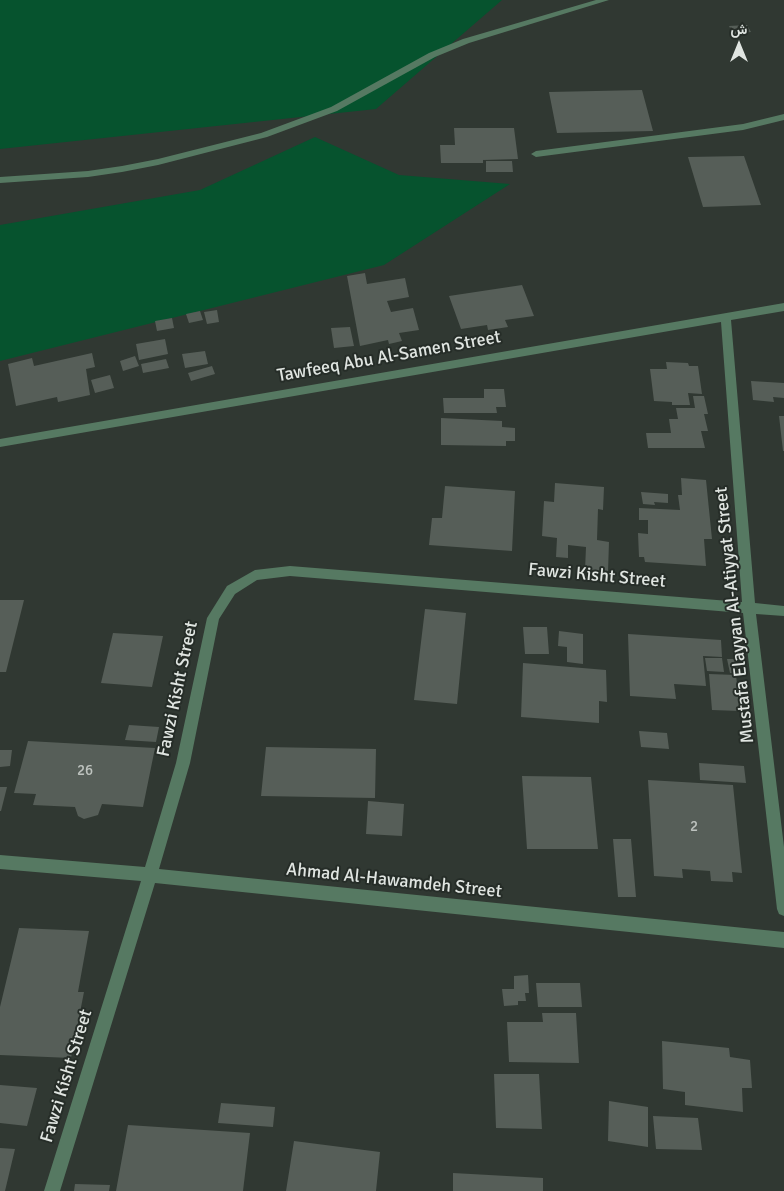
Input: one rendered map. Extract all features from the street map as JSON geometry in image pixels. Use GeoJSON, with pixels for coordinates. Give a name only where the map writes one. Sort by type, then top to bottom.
{"type":"FeatureCollection","features":[{"type":"Feature","properties":{"kind":"street"},"geometry":{"type":"LineString","coordinates":[[0,180],[88,174],[122,169],[158,162],[264,135],[334,108],[432,55],[466,41],[605,0]]}},
{"type":"Feature","properties":{"kind":"street"},"geometry":{"type":"LineString","coordinates":[[536,154],[742,127],[784,118]]}},
{"type":"Feature","properties":{"kind":"street","name":"Tawfeeq Abu Al-Samen Street"},"geometry":{"type":"LineString","coordinates":[[0,443],[784,307]]}},
{"type":"Feature","properties":{"kind":"street","name":"Mustafa Elayyan Al-Atiyyat Street"},"geometry":{"type":"LineString","coordinates":[[726,317],[750,608],[784,909]]}},
{"type":"Feature","properties":{"kind":"street","name":"Fawzi Kisht Street"},"geometry":{"type":"LineString","coordinates":[[52,1191],[151,875],[182,762],[213,618],[231,590],[255,575],[290,571],[784,611]]}},
{"type":"Feature","properties":{"kind":"street","name":"Ahmad Al-Hawamdeh Street"},"geometry":{"type":"LineString","coordinates":[[0,862],[151,875],[784,940]]}},
{"type":"Feature","properties":{"kind":"green space"},"geometry":{"type":"Polygon","coordinates":[[[0,0],[502,0],[376,109],[0,149],[0,0]]]}},
{"type":"Feature","properties":{"kind":"green space"},"geometry":{"type":"Polygon","coordinates":[[[315,137],[399,175],[510,184],[384,265],[0,361],[0,225],[200,190],[315,137]]]}},
{"type":"Feature","properties":{"kind":"building"},"geometry":{"type":"Polygon","coordinates":[[[747,25],[751,32],[733,34],[729,26],[747,25]]]}},
{"type":"Feature","properties":{"kind":"building"},"geometry":{"type":"Polygon","coordinates":[[[642,90],[653,131],[557,133],[549,92],[642,90]]]}},
{"type":"Feature","properties":{"kind":"building"},"geometry":{"type":"Polygon","coordinates":[[[454,128],[514,128],[518,159],[483,160],[483,163],[441,163],[440,145],[455,145],[454,128]]]}},
{"type":"Feature","properties":{"kind":"building"},"geometry":{"type":"Polygon","coordinates":[[[744,156],[761,205],[703,207],[688,157],[744,156]]]}},
{"type":"Feature","properties":{"kind":"building"},"geometry":{"type":"Polygon","coordinates":[[[486,161],[512,161],[513,172],[486,172],[486,161]]]}},
{"type":"Feature","properties":{"kind":"building"},"geometry":{"type":"Polygon","coordinates":[[[365,273],[367,284],[405,278],[409,297],[387,301],[391,312],[413,308],[419,330],[399,333],[402,341],[389,344],[388,340],[360,346],[347,276],[365,273]]]}},
{"type":"Feature","properties":{"kind":"building"},"geometry":{"type":"Polygon","coordinates":[[[522,285],[534,316],[505,320],[508,327],[488,330],[487,325],[461,329],[449,296],[522,285]]]}},
{"type":"Feature","properties":{"kind":"building"},"geometry":{"type":"Polygon","coordinates":[[[217,310],[219,322],[207,324],[204,312],[217,310]]]}},
{"type":"Feature","properties":{"kind":"building"},"geometry":{"type":"Polygon","coordinates":[[[200,311],[203,320],[189,323],[186,314],[200,311]]]}},
{"type":"Feature","properties":{"kind":"building"},"geometry":{"type":"Polygon","coordinates":[[[172,318],[174,328],[157,331],[155,321],[172,318]]]}},
{"type":"Feature","properties":{"kind":"building"},"geometry":{"type":"Polygon","coordinates":[[[350,327],[354,346],[334,348],[331,328],[350,327]]]}},
{"type":"Feature","properties":{"kind":"building"},"geometry":{"type":"Polygon","coordinates":[[[165,339],[168,354],[139,360],[136,344],[165,339]]]}},
{"type":"Feature","properties":{"kind":"building"},"geometry":{"type":"Polygon","coordinates":[[[205,351],[208,364],[185,368],[182,354],[205,351]]]}},
{"type":"Feature","properties":{"kind":"building"},"geometry":{"type":"Polygon","coordinates":[[[92,353],[95,367],[86,369],[90,395],[58,402],[57,397],[16,406],[8,364],[32,358],[34,366],[92,353]]]}},
{"type":"Feature","properties":{"kind":"building"},"geometry":{"type":"Polygon","coordinates":[[[135,356],[139,366],[123,371],[120,361],[135,356]]]}},
{"type":"Feature","properties":{"kind":"building"},"geometry":{"type":"Polygon","coordinates":[[[166,359],[169,368],[143,373],[141,364],[166,359]]]}},
{"type":"Feature","properties":{"kind":"building"},"geometry":{"type":"Polygon","coordinates":[[[666,362],[688,363],[689,366],[698,366],[702,394],[688,393],[690,405],[672,405],[672,402],[654,401],[650,369],[667,369],[666,362]]]}},
{"type":"Feature","properties":{"kind":"building"},"geometry":{"type":"Polygon","coordinates":[[[212,366],[215,374],[191,381],[188,373],[212,366]]]}},
{"type":"Feature","properties":{"kind":"building"},"geometry":{"type":"Polygon","coordinates":[[[110,375],[114,388],[95,393],[91,380],[110,375]]]}},
{"type":"Feature","properties":{"kind":"building"},"geometry":{"type":"Polygon","coordinates":[[[751,381],[784,383],[784,398],[773,397],[774,402],[753,400],[751,381]]]}},
{"type":"Feature","properties":{"kind":"building"},"geometry":{"type":"Polygon","coordinates":[[[484,389],[504,389],[506,407],[496,407],[497,413],[444,413],[443,398],[484,398],[484,389]]]}},
{"type":"Feature","properties":{"kind":"building"},"geometry":{"type":"Polygon","coordinates":[[[693,396],[704,396],[708,414],[704,414],[708,431],[701,431],[705,448],[648,448],[646,433],[671,433],[669,419],[678,419],[676,408],[695,408],[693,396]]]}},
{"type":"Feature","properties":{"kind":"building"},"geometry":{"type":"Polygon","coordinates":[[[779,416],[784,416],[784,451],[783,451],[779,416]]]}},
{"type":"Feature","properties":{"kind":"building"},"geometry":{"type":"Polygon","coordinates":[[[441,418],[502,421],[502,427],[515,428],[515,441],[506,441],[506,446],[441,445],[441,418]]]}},
{"type":"Feature","properties":{"kind":"building"},"geometry":{"type":"Polygon","coordinates":[[[681,478],[706,480],[712,539],[704,539],[706,566],[645,562],[644,557],[639,557],[638,533],[648,534],[648,520],[639,520],[639,508],[680,510],[678,495],[682,495],[681,478]]]}},
{"type":"Feature","properties":{"kind":"building"},"geometry":{"type":"Polygon","coordinates":[[[555,483],[604,487],[603,510],[598,509],[597,540],[609,542],[608,572],[585,570],[586,547],[568,545],[568,558],[556,557],[557,538],[542,536],[544,501],[554,502],[555,483]]]}},
{"type":"Feature","properties":{"kind":"building"},"geometry":{"type":"Polygon","coordinates":[[[445,486],[515,491],[512,551],[429,545],[432,518],[442,518],[445,486]]]}},
{"type":"Feature","properties":{"kind":"building"},"geometry":{"type":"Polygon","coordinates":[[[641,492],[668,494],[668,503],[654,502],[655,505],[643,504],[641,492]]]}},
{"type":"Feature","properties":{"kind":"building"},"geometry":{"type":"Polygon","coordinates":[[[0,600],[24,600],[6,672],[0,672],[0,600]]]}},
{"type":"Feature","properties":{"kind":"building"},"geometry":{"type":"Polygon","coordinates":[[[425,609],[466,613],[457,704],[414,700],[425,609]]]}},
{"type":"Feature","properties":{"kind":"building"},"geometry":{"type":"Polygon","coordinates":[[[523,627],[547,627],[549,654],[525,654],[523,627]]]}},
{"type":"Feature","properties":{"kind":"building"},"geometry":{"type":"Polygon","coordinates":[[[559,631],[583,634],[583,664],[567,662],[567,647],[558,646],[559,631]]]}},
{"type":"Feature","properties":{"kind":"building"},"geometry":{"type":"Polygon","coordinates":[[[113,633],[163,636],[152,687],[101,683],[113,633]]]}},
{"type":"Feature","properties":{"kind":"building"},"geometry":{"type":"Polygon","coordinates":[[[628,634],[721,640],[722,657],[703,656],[706,686],[674,684],[676,699],[630,696],[628,634]]]}},
{"type":"Feature","properties":{"kind":"building"},"geometry":{"type":"Polygon","coordinates":[[[705,658],[722,658],[724,672],[707,671],[705,658]]]}},
{"type":"Feature","properties":{"kind":"building"},"geometry":{"type":"Polygon","coordinates":[[[727,659],[736,659],[740,673],[730,673],[727,659]]]}},
{"type":"Feature","properties":{"kind":"building"},"geometry":{"type":"Polygon","coordinates":[[[523,663],[606,670],[607,702],[599,701],[599,723],[521,717],[523,663]]]}},
{"type":"Feature","properties":{"kind":"building"},"geometry":{"type":"Polygon","coordinates":[[[709,674],[736,675],[740,711],[712,710],[709,674]]]}},
{"type":"Feature","properties":{"kind":"building"},"geometry":{"type":"Polygon","coordinates":[[[129,725],[159,727],[156,742],[125,740],[129,725]]]}},
{"type":"Feature","properties":{"kind":"building"},"geometry":{"type":"Polygon","coordinates":[[[639,731],[667,733],[669,749],[641,747],[639,731]]]}},
{"type":"Feature","properties":{"kind":"building"},"geometry":{"type":"Polygon","coordinates":[[[28,741],[155,748],[143,807],[102,804],[98,815],[84,819],[78,816],[75,807],[33,805],[36,794],[14,793],[28,741]]]}},
{"type":"Feature","properties":{"kind":"building"},"geometry":{"type":"Polygon","coordinates":[[[266,747],[376,749],[375,798],[261,796],[266,747]]]}},
{"type":"Feature","properties":{"kind":"building"},"geometry":{"type":"Polygon","coordinates":[[[0,750],[12,750],[10,766],[0,767],[0,750]]]}},
{"type":"Feature","properties":{"kind":"building"},"geometry":{"type":"Polygon","coordinates":[[[699,763],[744,766],[746,783],[700,780],[699,763]]]}},
{"type":"Feature","properties":{"kind":"building"},"geometry":{"type":"Polygon","coordinates":[[[522,776],[591,777],[598,849],[527,849],[522,776]]]}},
{"type":"Feature","properties":{"kind":"building"},"geometry":{"type":"Polygon","coordinates":[[[648,780],[733,785],[742,873],[732,872],[733,882],[711,881],[710,871],[682,869],[683,878],[654,876],[648,780]]]}},
{"type":"Feature","properties":{"kind":"building"},"geometry":{"type":"Polygon","coordinates":[[[0,787],[7,787],[1,811],[0,811],[0,787]]]}},
{"type":"Feature","properties":{"kind":"building"},"geometry":{"type":"Polygon","coordinates":[[[368,801],[404,804],[402,836],[366,834],[368,801]]]}},
{"type":"Feature","properties":{"kind":"building"},"geometry":{"type":"Polygon","coordinates":[[[613,839],[631,839],[636,897],[618,897],[613,839]]]}},
{"type":"Feature","properties":{"kind":"building"},"geometry":{"type":"Polygon","coordinates":[[[19,928],[89,931],[78,992],[84,992],[71,1058],[0,1055],[0,1007],[19,928]]]}},
{"type":"Feature","properties":{"kind":"building"},"geometry":{"type":"Polygon","coordinates":[[[528,975],[529,993],[525,993],[526,1001],[518,1001],[518,1005],[504,1006],[502,989],[514,989],[514,976],[528,975]]]}},
{"type":"Feature","properties":{"kind":"building"},"geometry":{"type":"Polygon","coordinates":[[[536,983],[580,983],[582,1007],[538,1007],[536,983]]]}},
{"type":"Feature","properties":{"kind":"building"},"geometry":{"type":"Polygon","coordinates":[[[542,1013],[576,1013],[579,1063],[509,1062],[507,1022],[543,1022],[542,1013]]]}},
{"type":"Feature","properties":{"kind":"building"},"geometry":{"type":"Polygon","coordinates":[[[662,1041],[729,1048],[730,1057],[750,1060],[752,1088],[742,1088],[743,1112],[685,1105],[685,1092],[663,1089],[662,1041]]]}},
{"type":"Feature","properties":{"kind":"building"},"geometry":{"type":"Polygon","coordinates":[[[494,1074],[539,1074],[542,1129],[496,1128],[494,1074]]]}},
{"type":"Feature","properties":{"kind":"building"},"geometry":{"type":"Polygon","coordinates":[[[0,1085],[37,1088],[27,1126],[0,1123],[0,1085]]]}},
{"type":"Feature","properties":{"kind":"building"},"geometry":{"type":"Polygon","coordinates":[[[609,1101],[648,1107],[648,1147],[608,1141],[609,1101]]]}},
{"type":"Feature","properties":{"kind":"building"},"geometry":{"type":"Polygon","coordinates":[[[221,1103],[275,1107],[273,1127],[218,1123],[221,1103]]]}},
{"type":"Feature","properties":{"kind":"building"},"geometry":{"type":"Polygon","coordinates":[[[653,1116],[698,1118],[702,1150],[656,1149],[653,1116]]]}},
{"type":"Feature","properties":{"kind":"building"},"geometry":{"type":"Polygon","coordinates":[[[128,1125],[250,1133],[243,1191],[116,1191],[128,1125]]]}},
{"type":"Feature","properties":{"kind":"building"},"geometry":{"type":"Polygon","coordinates":[[[294,1141],[380,1152],[376,1191],[286,1191],[294,1141]]]}},
{"type":"Feature","properties":{"kind":"building"},"geometry":{"type":"Polygon","coordinates":[[[0,1148],[15,1149],[5,1191],[0,1191],[0,1148]]]}},
{"type":"Feature","properties":{"kind":"building"},"geometry":{"type":"Polygon","coordinates":[[[453,1173],[543,1178],[543,1191],[453,1191],[453,1173]]]}},
{"type":"Feature","properties":{"kind":"building"},"geometry":{"type":"Polygon","coordinates":[[[75,1184],[110,1185],[109,1191],[74,1191],[75,1184]]]}}]}
